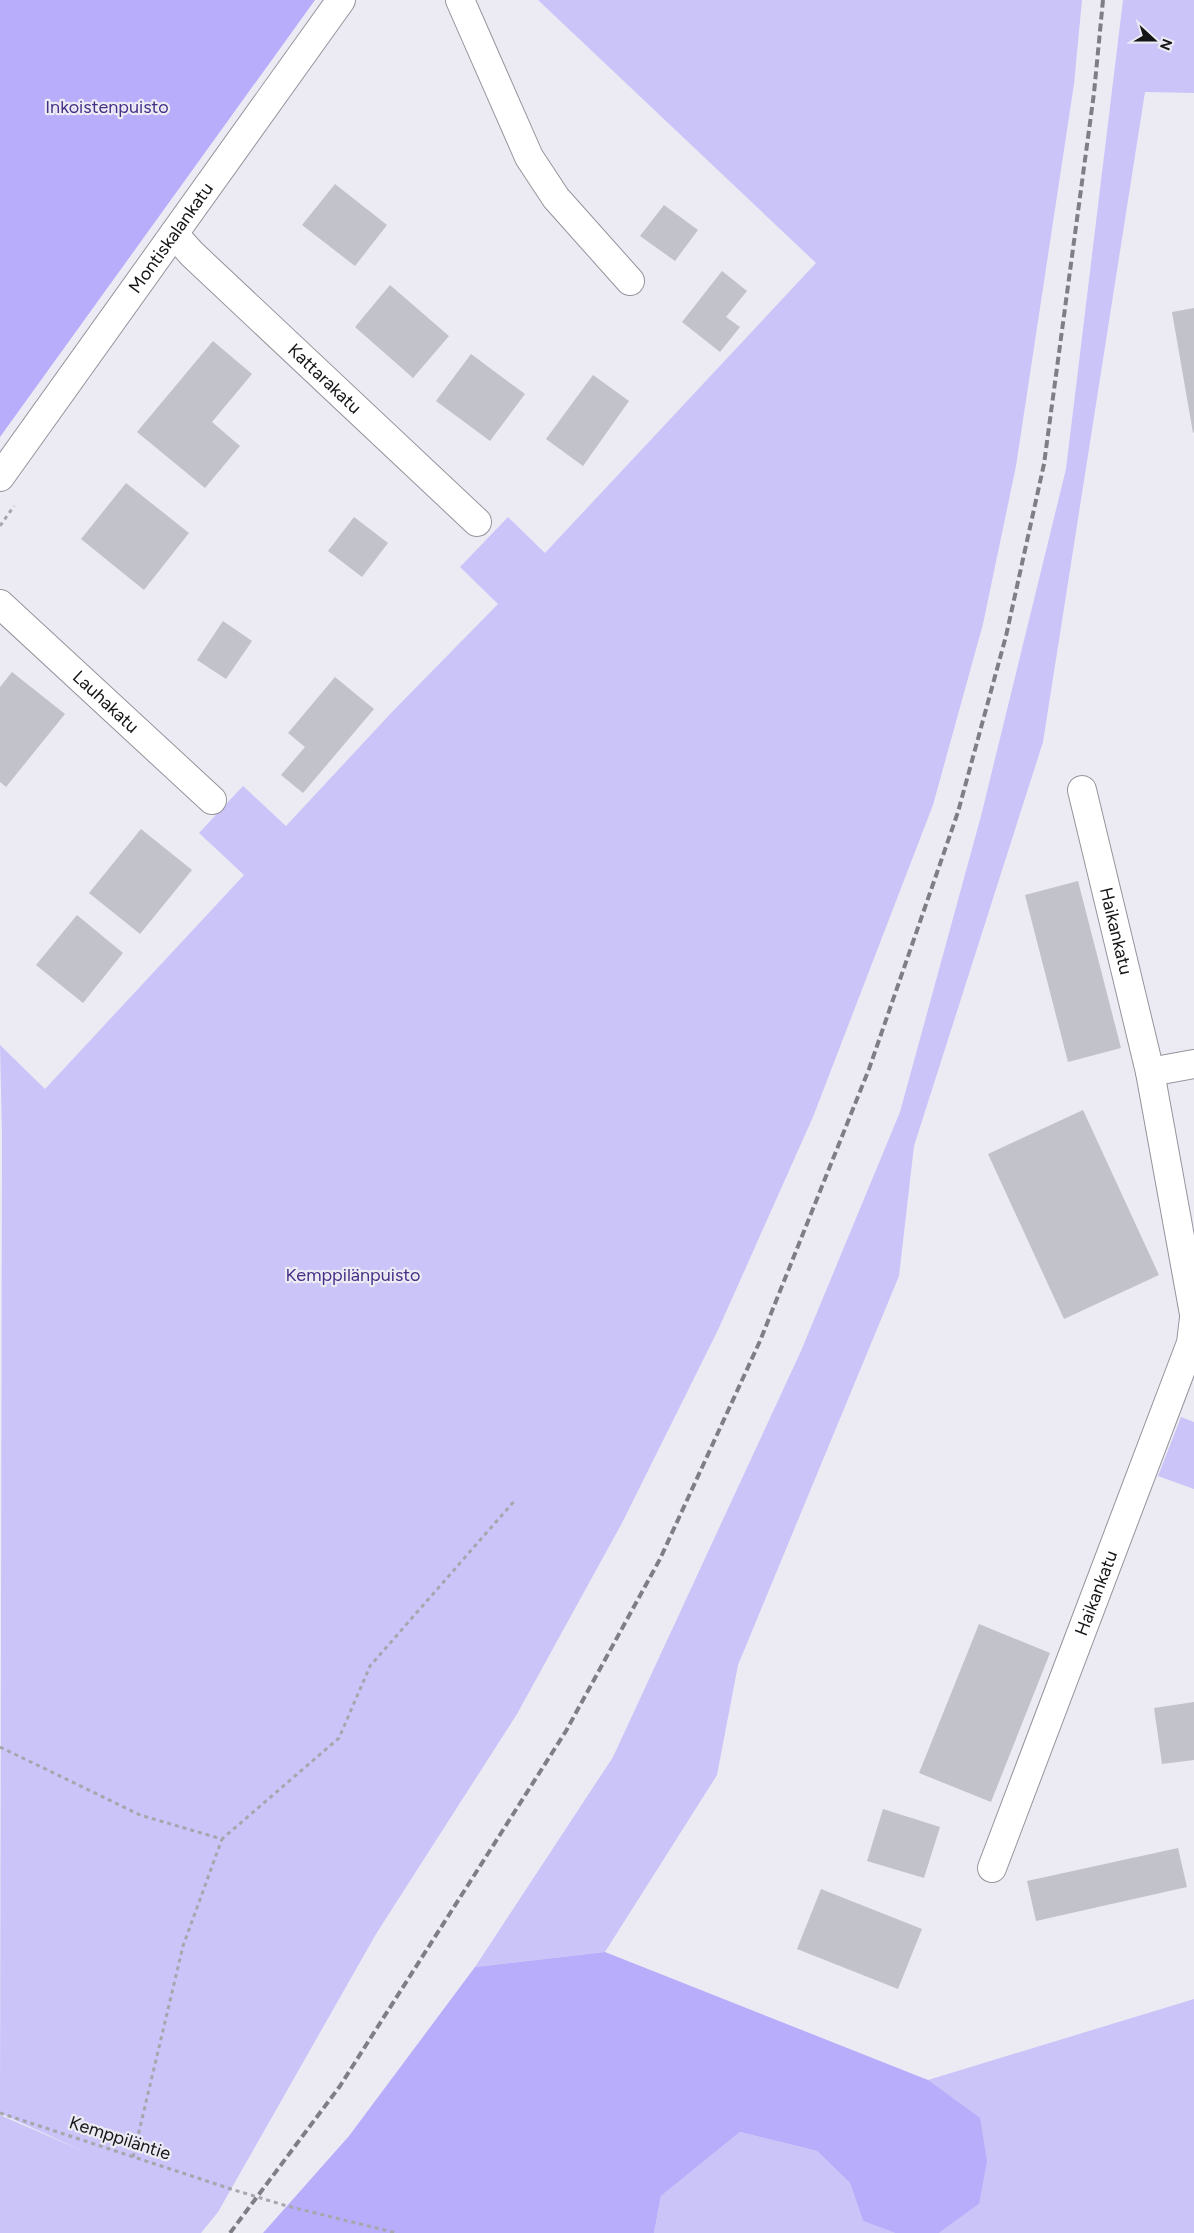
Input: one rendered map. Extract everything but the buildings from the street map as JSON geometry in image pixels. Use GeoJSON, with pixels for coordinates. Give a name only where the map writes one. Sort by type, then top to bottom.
{"type":"FeatureCollection","features":[{"type":"Feature","properties":{"kind":"street","name":"Montiskalankatu"},"geometry":{"type":"LineString","coordinates":[[0,477],[341,0]]}},
{"type":"Feature","properties":{"kind":"street"},"geometry":{"type":"LineString","coordinates":[[460,0],[529,157],[556,198],[630,280]]}},
{"type":"Feature","properties":{"kind":"street","name":"Kattarakatu"},"geometry":{"type":"LineString","coordinates":[[174,234],[192,254],[477,522]]}},
{"type":"Feature","properties":{"kind":"street","name":"Lauhakatu"},"geometry":{"type":"LineString","coordinates":[[0,604],[212,800]]}},
{"type":"Feature","properties":{"kind":"street","name":"Haikankatu"},"geometry":{"type":"LineString","coordinates":[[1082,790],[1150,1072],[1194,1314]]}},
{"type":"Feature","properties":{"kind":"street"},"geometry":{"type":"LineString","coordinates":[[1150,1072],[1194,1064]]}},
{"type":"Feature","properties":{"kind":"street","name":"Haikankatu"},"geometry":{"type":"LineString","coordinates":[[992,1868],[1191,1343],[1194,1318]]}},
{"type":"Feature","properties":{"kind":"path"},"geometry":{"type":"LineString","coordinates":[[133,2157],[183,1946],[222,1839],[338,1738],[370,1666],[516,1499]]}},
{"type":"Feature","properties":{"kind":"path"},"geometry":{"type":"LineString","coordinates":[[0,1747],[140,1815],[222,1839]]}},
{"type":"Feature","properties":{"kind":"path","name":"Kemppiläntie"},"geometry":{"type":"LineString","coordinates":[[0,2113],[231,2190],[397,2233]]}},
{"type":"Feature","properties":{"kind":"green space","name":"Inkoistenpuisto"},"geometry":{"type":"Polygon","coordinates":[[[0,0],[315,0],[0,437],[0,0]]]}},
{"type":"Feature","properties":{"kind":"green space","name":"Kemppilänpuisto"},"geometry":{"type":"Polygon","coordinates":[[[538,0],[1082,0],[1074,84],[1016,466],[983,624],[933,805],[813,1117],[718,1330],[622,1523],[517,1714],[376,1934],[218,2212],[201,2233],[0,2233],[0,2115],[83,2151],[0,2113],[2,1135],[0,1045],[45,1089],[244,875],[199,833],[243,786],[286,826],[392,712],[498,604],[460,567],[508,517],[545,553],[816,263],[538,0]]]}},
{"type":"Feature","properties":{"kind":"green space"},"geometry":{"type":"Polygon","coordinates":[[[1123,0],[1194,0],[1194,93],[1145,92],[1043,742],[914,1146],[899,1276],[738,1665],[717,1775],[605,1952],[475,1967],[613,1757],[801,1351],[900,1112],[981,816],[1066,469],[1123,0]]]}},
{"type":"Feature","properties":{"kind":"green space"},"geometry":{"type":"Polygon","coordinates":[[[1181,1417],[1194,1422],[1194,1489],[1158,1476],[1181,1417]]]}},
{"type":"Feature","properties":{"kind":"green space"},"geometry":{"type":"Polygon","coordinates":[[[605,1952],[928,2080],[980,2118],[987,2161],[979,2204],[939,2233],[895,2233],[863,2221],[850,2183],[817,2151],[740,2132],[661,2196],[654,2233],[263,2233],[349,2136],[475,1967],[605,1952]]]}},
{"type":"Feature","properties":{"kind":"green space"},"geometry":{"type":"Polygon","coordinates":[[[1194,1999],[1194,2233],[939,2233],[979,2204],[928,2080],[1194,1999]]]}},
{"type":"Feature","properties":{"kind":"green space"},"geometry":{"type":"Polygon","coordinates":[[[740,2132],[817,2151],[850,2183],[863,2221],[895,2233],[654,2233],[661,2196],[740,2132]]]}},
{"type":"Feature","properties":{"kind":"railway"},"geometry":{"type":"LineString","coordinates":[[230,2233],[340,2086],[566,1731],[660,1559],[760,1341],[869,1069],[958,812],[1006,636],[1044,464],[1094,93],[1103,0]]}}]}
